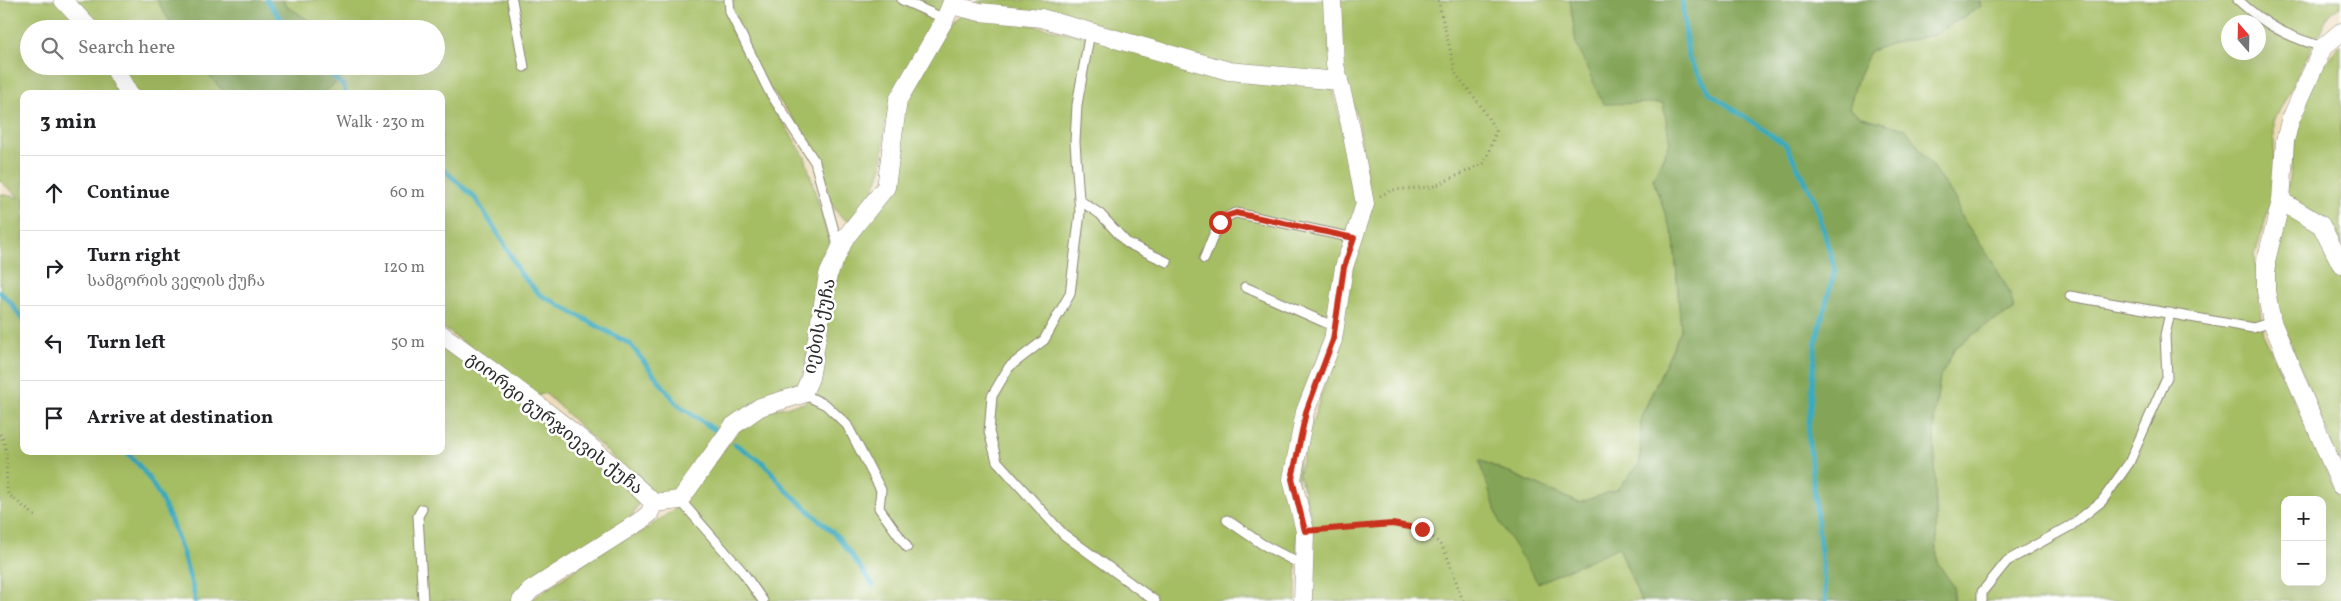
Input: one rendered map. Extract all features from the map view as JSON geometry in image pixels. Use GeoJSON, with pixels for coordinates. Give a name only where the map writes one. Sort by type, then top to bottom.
{"type":"FeatureCollection","features":[{"type":"Feature","properties":{"kind":"street"},"geometry":{"type":"LineString","coordinates":[[63,0],[82,20]]}},
{"type":"Feature","properties":{"kind":"street"},"geometry":{"type":"LineString","coordinates":[[1303,601],[1305,531],[1292,479],[1306,412],[1333,340],[1344,267],[1364,204],[1350,124],[1335,65],[1332,0]]}},
{"type":"Feature","properties":{"kind":"street"},"geometry":{"type":"LineString","coordinates":[[949,8],[1041,18],[1229,72],[1339,81]]}},
{"type":"Feature","properties":{"kind":"street","name":"იების ქუჩა"},"geometry":{"type":"LineString","coordinates":[[680,500],[733,426],[760,407],[803,394],[810,378],[828,275],[846,238],[886,187],[898,100],[949,8]]}},
{"type":"Feature","properties":{"kind":"street"},"geometry":{"type":"LineString","coordinates":[[2341,32],[2323,47],[2290,121],[2285,141],[2281,201],[2266,261],[2266,291],[2272,322],[2341,486]]}},
{"type":"Feature","properties":{"kind":"street"},"geometry":{"type":"LineString","coordinates":[[118,75],[127,90]]}},
{"type":"Feature","properties":{"kind":"street"},"geometry":{"type":"LineString","coordinates":[[2281,201],[2321,225],[2341,264]]}},
{"type":"Feature","properties":{"kind":"street","name":"გიორგი გურჯიევის ქუჩა"},"geometry":{"type":"LineString","coordinates":[[445,337],[530,398],[615,466],[654,503],[649,514],[640,521],[531,590],[521,601]]}},
{"type":"Feature","properties":{"kind":"street"},"geometry":{"type":"LineString","coordinates":[[654,503],[680,500]]}},
{"type":"Feature","properties":{"kind":"lane"},"geometry":{"type":"LineString","coordinates":[[512,0],[524,67]]}},
{"type":"Feature","properties":{"kind":"lane"},"geometry":{"type":"LineString","coordinates":[[729,0],[730,12],[770,91],[815,162],[839,251]]}},
{"type":"Feature","properties":{"kind":"lane"},"geometry":{"type":"LineString","coordinates":[[902,0],[949,8]]}},
{"type":"Feature","properties":{"kind":"lane"},"geometry":{"type":"LineString","coordinates":[[2238,0],[2259,19],[2294,39],[2323,47]]}},
{"type":"Feature","properties":{"kind":"lane"},"geometry":{"type":"LineString","coordinates":[[1090,32],[1077,105],[1076,142],[1080,213],[1070,294],[1044,340],[1009,367],[992,396],[989,432],[997,461],[1063,534],[1155,601]]}},
{"type":"Feature","properties":{"kind":"lane"},"geometry":{"type":"LineString","coordinates":[[1079,200],[1100,214],[1127,243],[1167,262]]}},
{"type":"Feature","properties":{"kind":"lane"},"geometry":{"type":"LineString","coordinates":[[1204,259],[1220,222],[1226,216],[1236,213],[1354,238]]}},
{"type":"Feature","properties":{"kind":"lane"},"geometry":{"type":"LineString","coordinates":[[1245,287],[1335,326]]}},
{"type":"Feature","properties":{"kind":"lane"},"geometry":{"type":"LineString","coordinates":[[2070,296],[2253,328],[2272,322]]}},
{"type":"Feature","properties":{"kind":"lane"},"geometry":{"type":"LineString","coordinates":[[1982,601],[1982,592],[2007,561],[2072,525],[2102,501],[2128,463],[2167,377],[2165,336],[2170,313]]}},
{"type":"Feature","properties":{"kind":"lane"},"geometry":{"type":"LineString","coordinates":[[803,394],[826,405],[847,425],[881,490],[879,508],[907,547]]}},
{"type":"Feature","properties":{"kind":"lane"},"geometry":{"type":"LineString","coordinates":[[680,500],[742,571],[763,601]]}},
{"type":"Feature","properties":{"kind":"lane"},"geometry":{"type":"LineString","coordinates":[[422,509],[418,516],[423,601]]}},
{"type":"Feature","properties":{"kind":"lane"},"geometry":{"type":"LineString","coordinates":[[1227,520],[1262,544],[1304,566]]}},
{"type":"Feature","properties":{"kind":"path"},"geometry":{"type":"LineString","coordinates":[[1364,204],[1392,190],[1432,187],[1485,163],[1496,131],[1478,102],[1456,74],[1438,0]]}},
{"type":"Feature","properties":{"kind":"path"},"geometry":{"type":"LineString","coordinates":[[0,434],[6,455],[5,479],[8,494],[35,516]]}},
{"type":"Feature","properties":{"kind":"path"},"geometry":{"type":"LineString","coordinates":[[1305,531],[1392,524],[1422,529],[1442,547],[1463,601]]}},
{"type":"Feature","properties":{"kind":"green space"},"geometry":{"type":"Polygon","coordinates":[[[0,0],[58,0],[78,20],[20,20],[20,75],[114,75],[123,90],[20,90],[20,198],[0,181],[0,0]]]}},
{"type":"Feature","properties":{"kind":"green space"},"geometry":{"type":"Polygon","coordinates":[[[71,0],[157,0],[169,20],[88,20],[71,0]]]}},
{"type":"Feature","properties":{"kind":"green space"},"geometry":{"type":"Polygon","coordinates":[[[157,0],[283,0],[285,5],[308,20],[169,20],[157,0]]]}},
{"type":"Feature","properties":{"kind":"green space"},"geometry":{"type":"Polygon","coordinates":[[[283,0],[946,0],[894,99],[885,126],[882,167],[871,198],[848,221],[840,216],[831,201],[818,157],[808,140],[772,90],[766,95],[805,157],[833,254],[800,387],[755,405],[676,493],[654,496],[545,393],[535,397],[445,329],[445,90],[327,90],[346,75],[445,75],[445,20],[308,20],[285,5],[283,0]]]}},
{"type":"Feature","properties":{"kind":"green space"},"geometry":{"type":"Polygon","coordinates":[[[976,0],[1326,0],[1333,77],[1225,66],[982,8],[976,0]]]}},
{"type":"Feature","properties":{"kind":"green space"},"geometry":{"type":"Polygon","coordinates":[[[1337,0],[1570,0],[1576,43],[1663,102],[1670,143],[1653,179],[1674,239],[1681,330],[1641,417],[1640,463],[1618,489],[1579,503],[1480,460],[1619,547],[1641,601],[1308,601],[1311,517],[1299,474],[1306,441],[1336,350],[1346,288],[1370,206],[1358,119],[1340,66],[1337,0]]]}},
{"type":"Feature","properties":{"kind":"green space"},"geometry":{"type":"Polygon","coordinates":[[[1570,0],[1979,0],[1981,6],[1934,35],[1890,44],[1870,51],[1857,80],[1849,108],[1862,117],[1906,129],[1955,199],[1960,215],[1992,261],[2010,293],[2014,310],[1989,323],[1955,348],[1940,377],[1934,420],[1937,562],[1954,587],[1953,601],[1641,601],[1619,547],[1538,583],[1500,523],[1479,460],[1579,503],[1618,489],[1640,463],[1641,417],[1681,330],[1674,239],[1653,179],[1670,143],[1663,103],[1603,104],[1576,43],[1570,0]]]}},
{"type":"Feature","properties":{"kind":"green space"},"geometry":{"type":"Polygon","coordinates":[[[1979,0],[2341,0],[2341,5],[2329,14],[2274,121],[2274,191],[2255,255],[2264,336],[2341,503],[2341,601],[1953,601],[1954,587],[1937,562],[1934,420],[1940,377],[1955,348],[1989,323],[2014,310],[2010,293],[1992,261],[1960,215],[1955,199],[1906,130],[1862,117],[1849,108],[1857,80],[1870,51],[1890,44],[1934,35],[1981,6],[1979,0]]]}},
{"type":"Feature","properties":{"kind":"green space"},"geometry":{"type":"Polygon","coordinates":[[[960,15],[1018,22],[1333,89],[1358,199],[1327,336],[1299,411],[1296,601],[529,601],[617,541],[640,533],[682,504],[740,429],[766,411],[804,403],[818,387],[822,343],[833,288],[844,253],[890,192],[903,105],[948,24],[960,15]]]}},
{"type":"Feature","properties":{"kind":"green space"},"geometry":{"type":"Polygon","coordinates":[[[2341,45],[2341,466],[2284,327],[2275,299],[2272,269],[2295,145],[2306,100],[2315,79],[2341,45]]]}},
{"type":"Feature","properties":{"kind":"green space"},"geometry":{"type":"Polygon","coordinates":[[[123,75],[208,75],[222,90],[132,90],[123,75]]]}},
{"type":"Feature","properties":{"kind":"green space"},"geometry":{"type":"Polygon","coordinates":[[[208,75],[346,75],[327,90],[222,90],[208,75]]]}},
{"type":"Feature","properties":{"kind":"green space"},"geometry":{"type":"Polygon","coordinates":[[[0,194],[20,198],[20,455],[445,455],[445,341],[540,412],[640,500],[632,516],[514,601],[0,601],[0,194]]]}},
{"type":"Feature","properties":{"kind":"waterway"},"geometry":{"type":"LineString","coordinates":[[267,0],[281,20]]}},
{"type":"Feature","properties":{"kind":"waterway"},"geometry":{"type":"LineString","coordinates":[[1682,0],[1688,57],[1710,93],[1786,145],[1814,198],[1835,270],[1816,340],[1808,434],[1826,601]]}},
{"type":"Feature","properties":{"kind":"waterway"},"geometry":{"type":"LineString","coordinates":[[331,75],[343,85],[345,90]]}},
{"type":"Feature","properties":{"kind":"waterway"},"geometry":{"type":"LineString","coordinates":[[445,171],[475,198],[502,240],[520,273],[539,294],[630,344],[678,405],[715,430]]}},
{"type":"Feature","properties":{"kind":"waterway"},"geometry":{"type":"LineString","coordinates":[[0,292],[20,316]]}},
{"type":"Feature","properties":{"kind":"waterway"},"geometry":{"type":"LineString","coordinates":[[735,444],[765,464],[785,489],[838,537],[873,585]]}},
{"type":"Feature","properties":{"kind":"waterway"},"geometry":{"type":"LineString","coordinates":[[129,455],[157,491],[172,522],[195,601]]}},
{"type":"Feature","properties":{"kind":"route"},"geometry":{"type":"LineString","coordinates":[[1220,222],[1226,216],[1236,213],[1275,223],[1354,238],[1344,267],[1333,340],[1306,412],[1292,479],[1305,531],[1392,524],[1422,529]]}}]}
